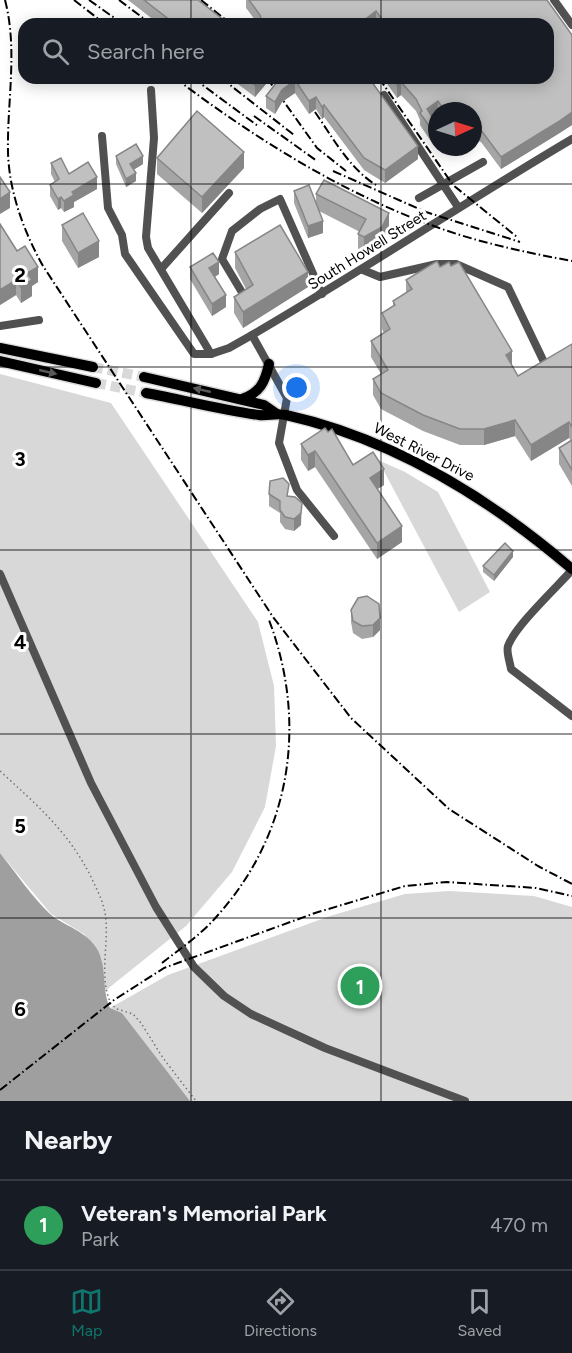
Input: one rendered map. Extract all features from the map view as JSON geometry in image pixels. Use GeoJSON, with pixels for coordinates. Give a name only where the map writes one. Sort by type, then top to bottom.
{"type":"FeatureCollection","features":[{"type":"Feature","properties":{"kind":"main road"},"geometry":{"type":"LineString","coordinates":[[0,348],[93,367]]}},
{"type":"Feature","properties":{"kind":"main road"},"geometry":{"type":"LineString","coordinates":[[0,361],[96,383]]}},
{"type":"Feature","properties":{"kind":"main road"},"geometry":{"type":"LineString","coordinates":[[240,399],[252,395],[261,388],[269,364]]}},
{"type":"Feature","properties":{"kind":"main road","name":"West River Drive"},"geometry":{"type":"LineString","coordinates":[[144,377],[264,405],[281,415],[372,441],[463,486],[570,565]]}},
{"type":"Feature","properties":{"kind":"main road","name":"West River Drive"},"geometry":{"type":"LineString","coordinates":[[146,393],[261,415],[281,415]]}},
{"type":"Feature","properties":{"kind":"street"},"geometry":{"type":"LineString","coordinates":[[554,0],[572,25]]}},
{"type":"Feature","properties":{"kind":"street"},"geometry":{"type":"LineString","coordinates":[[151,90],[154,138],[146,237],[148,248],[211,354]]}},
{"type":"Feature","properties":{"kind":"street"},"geometry":{"type":"LineString","coordinates":[[384,95],[458,207]]}},
{"type":"Feature","properties":{"kind":"street"},"geometry":{"type":"LineString","coordinates":[[102,136],[108,208],[122,235],[125,254],[194,354],[211,354]]}},
{"type":"Feature","properties":{"kind":"street","name":"South Howell Street"},"geometry":{"type":"LineString","coordinates":[[211,354],[229,348],[363,270],[458,207],[572,139]]}},
{"type":"Feature","properties":{"kind":"street"},"geometry":{"type":"LineString","coordinates":[[418,198],[483,162]]}},
{"type":"Feature","properties":{"kind":"street"},"geometry":{"type":"LineString","coordinates":[[161,268],[229,193]]}},
{"type":"Feature","properties":{"kind":"street"},"geometry":{"type":"LineString","coordinates":[[243,294],[222,259],[232,231],[260,208],[280,199],[322,294]]}},
{"type":"Feature","properties":{"kind":"street"},"geometry":{"type":"LineString","coordinates":[[363,270],[380,277],[437,264],[456,264],[508,286],[543,360]]}},
{"type":"Feature","properties":{"kind":"street"},"geometry":{"type":"LineString","coordinates":[[0,326],[39,320]]}},
{"type":"Feature","properties":{"kind":"street"},"geometry":{"type":"LineString","coordinates":[[252,335],[287,398],[281,415],[279,443],[297,490],[334,536]]}},
{"type":"Feature","properties":{"kind":"street"},"geometry":{"type":"LineString","coordinates":[[570,565],[508,646],[508,653],[511,669],[572,716]]}},
{"type":"Feature","properties":{"kind":"street"},"geometry":{"type":"LineString","coordinates":[[0,574],[91,783],[156,908],[194,967],[224,996],[251,1014],[325,1048],[465,1101]]}},
{"type":"Feature","properties":{"kind":"path"},"geometry":{"type":"LineString","coordinates":[[0,771],[48,815],[74,847],[102,899],[105,912],[105,970],[111,1004],[133,1014],[141,1023],[163,1058],[196,1101]]}},
{"type":"Feature","properties":{"kind":"shaded area"},"geometry":{"type":"Polygon","coordinates":[[[0,374],[111,403],[258,622],[274,686],[276,746],[265,807],[232,872],[186,926],[105,991],[101,958],[84,934],[51,914],[0,853],[0,374]]]}},
{"type":"Feature","properties":{"kind":"shaded area"},"geometry":{"type":"Polygon","coordinates":[[[378,460],[405,472],[438,492],[490,592],[459,612],[378,460]]]}},
{"type":"Feature","properties":{"kind":"shaded area"},"geometry":{"type":"Polygon","coordinates":[[[0,853],[30,893],[50,914],[80,932],[95,946],[102,960],[107,1001],[110,1008],[122,1013],[190,1101],[0,1101],[0,853]]]}},
{"type":"Feature","properties":{"kind":"shaded area"},"geometry":{"type":"Polygon","coordinates":[[[449,891],[534,896],[572,907],[572,1101],[190,1101],[122,1013],[110,1008],[168,975],[330,916],[405,894],[449,891]]]}},
{"type":"Feature","properties":{"kind":"building"},"geometry":{"type":"Polygon","coordinates":[[[144,0],[198,0],[221,18],[167,18],[144,0]]]}},
{"type":"Feature","properties":{"kind":"building"},"geometry":{"type":"Polygon","coordinates":[[[249,0],[547,0],[572,35],[572,112],[501,157],[482,131],[482,102],[428,102],[428,124],[420,113],[422,111],[416,99],[403,84],[554,84],[554,18],[381,18],[376,11],[367,18],[261,18],[249,0]]]}},
{"type":"Feature","properties":{"kind":"building"},"geometry":{"type":"Polygon","coordinates":[[[275,84],[290,84],[282,90],[275,102],[266,96],[275,84]]]}},
{"type":"Feature","properties":{"kind":"building"},"geometry":{"type":"Polygon","coordinates":[[[298,84],[373,84],[418,146],[385,170],[364,158],[316,97],[309,101],[298,84]]]}},
{"type":"Feature","properties":{"kind":"building"},"geometry":{"type":"Polygon","coordinates":[[[197,111],[244,152],[202,197],[157,158],[197,111]]]}},
{"type":"Feature","properties":{"kind":"building"},"geometry":{"type":"Polygon","coordinates":[[[136,144],[143,156],[130,164],[136,173],[126,179],[116,156],[136,144]]]}},
{"type":"Feature","properties":{"kind":"building"},"geometry":{"type":"Polygon","coordinates":[[[61,158],[69,174],[88,162],[97,177],[72,192],[74,195],[64,201],[61,197],[58,199],[50,185],[59,179],[51,163],[61,158]]]}},
{"type":"Feature","properties":{"kind":"building"},"geometry":{"type":"Polygon","coordinates":[[[0,177],[10,192],[0,199],[0,177]]]}},
{"type":"Feature","properties":{"kind":"building"},"geometry":{"type":"Polygon","coordinates":[[[324,180],[389,213],[382,227],[364,237],[358,234],[366,219],[316,194],[324,180]]]}},
{"type":"Feature","properties":{"kind":"building"},"geometry":{"type":"Polygon","coordinates":[[[309,185],[323,221],[308,226],[294,191],[309,185]]]}},
{"type":"Feature","properties":{"kind":"building"},"geometry":{"type":"Polygon","coordinates":[[[83,213],[99,241],[78,253],[62,225],[83,213]]]}},
{"type":"Feature","properties":{"kind":"building"},"geometry":{"type":"Polygon","coordinates":[[[0,224],[17,251],[25,246],[38,267],[27,273],[32,280],[21,287],[16,280],[0,290],[0,224]]]}},
{"type":"Feature","properties":{"kind":"building"},"geometry":{"type":"Polygon","coordinates":[[[280,225],[308,272],[243,312],[234,297],[253,285],[235,252],[280,225]]]}},
{"type":"Feature","properties":{"kind":"building"},"geometry":{"type":"Polygon","coordinates":[[[213,253],[219,262],[209,268],[226,295],[212,304],[190,267],[213,253]]]}},
{"type":"Feature","properties":{"kind":"building"},"geometry":{"type":"Polygon","coordinates":[[[437,261],[440,267],[449,262],[451,266],[459,262],[512,351],[506,355],[518,376],[572,344],[572,427],[569,422],[531,445],[515,420],[484,429],[460,429],[423,415],[381,393],[373,379],[388,370],[371,341],[390,329],[382,313],[395,305],[393,301],[412,289],[406,280],[437,261]]]}},
{"type":"Feature","properties":{"kind":"building"},"geometry":{"type":"Polygon","coordinates":[[[325,428],[328,432],[332,429],[353,465],[373,452],[384,469],[370,478],[402,526],[377,543],[315,451],[308,455],[301,444],[325,428]]]}},
{"type":"Feature","properties":{"kind":"building"},"geometry":{"type":"Polygon","coordinates":[[[572,440],[572,470],[559,448],[572,440]]]}},
{"type":"Feature","properties":{"kind":"building"},"geometry":{"type":"Polygon","coordinates":[[[283,478],[289,484],[287,496],[295,497],[302,503],[301,513],[294,519],[285,517],[280,510],[280,501],[269,494],[270,481],[283,478]]]}},
{"type":"Feature","properties":{"kind":"building"},"geometry":{"type":"Polygon","coordinates":[[[505,543],[513,551],[494,575],[483,566],[505,543]]]}},
{"type":"Feature","properties":{"kind":"building"},"geometry":{"type":"Polygon","coordinates":[[[367,596],[379,604],[380,618],[373,625],[362,626],[353,621],[351,610],[358,598],[367,596]]]}},
{"type":"Feature","properties":{"kind":"tunnel"},"geometry":{"type":"LineString","coordinates":[[93,367],[144,377]]}},
{"type":"Feature","properties":{"kind":"tunnel"},"geometry":{"type":"LineString","coordinates":[[96,383],[146,393]]}},
{"type":"Feature","properties":{"kind":"railway"},"geometry":{"type":"LineString","coordinates":[[5,0],[11,38],[8,133],[11,182],[19,211],[43,266],[273,617],[351,718],[449,809],[538,866],[572,884]]}},
{"type":"Feature","properties":{"kind":"railway"},"geometry":{"type":"LineString","coordinates":[[74,0],[97,18]]}},
{"type":"Feature","properties":{"kind":"railway"},"geometry":{"type":"LineString","coordinates":[[89,0],[114,18]]}},
{"type":"Feature","properties":{"kind":"railway"},"geometry":{"type":"LineString","coordinates":[[119,0],[143,18]]}},
{"type":"Feature","properties":{"kind":"railway"},"geometry":{"type":"LineString","coordinates":[[201,0],[224,18]]}},
{"type":"Feature","properties":{"kind":"railway"},"geometry":{"type":"LineString","coordinates":[[183,84],[235,121],[298,161],[363,196],[465,237],[572,261]]}},
{"type":"Feature","properties":{"kind":"railway"},"geometry":{"type":"LineString","coordinates":[[201,84],[258,126]]}},
{"type":"Feature","properties":{"kind":"railway"},"geometry":{"type":"LineString","coordinates":[[229,84],[294,135]]}},
{"type":"Feature","properties":{"kind":"railway"},"geometry":{"type":"LineString","coordinates":[[271,84],[317,148],[346,171]]}},
{"type":"Feature","properties":{"kind":"railway"},"geometry":{"type":"LineString","coordinates":[[383,84],[453,185],[517,237]]}},
{"type":"Feature","properties":{"kind":"railway"},"geometry":{"type":"LineString","coordinates":[[315,112],[350,161],[376,185]]}},
{"type":"Feature","properties":{"kind":"railway"},"geometry":{"type":"LineString","coordinates":[[254,116],[317,161]]}},
{"type":"Feature","properties":{"kind":"railway"},"geometry":{"type":"LineString","coordinates":[[333,171],[426,212],[520,242]]}},
{"type":"Feature","properties":{"kind":"railway"},"geometry":{"type":"LineString","coordinates":[[162,963],[212,922],[243,883],[262,849],[276,813],[286,775],[289,737],[288,698],[281,659],[269,620]]}},
{"type":"Feature","properties":{"kind":"railway"},"geometry":{"type":"LineString","coordinates":[[0,1090],[114,1000],[164,968],[315,913],[405,886],[447,882],[536,888],[572,896]]}},
{"type":"Feature","properties":{"kind":"place","name":"Veteran's Memorial Park"},"geometry":{"type":"Point","coordinates":[360,986]}}]}
